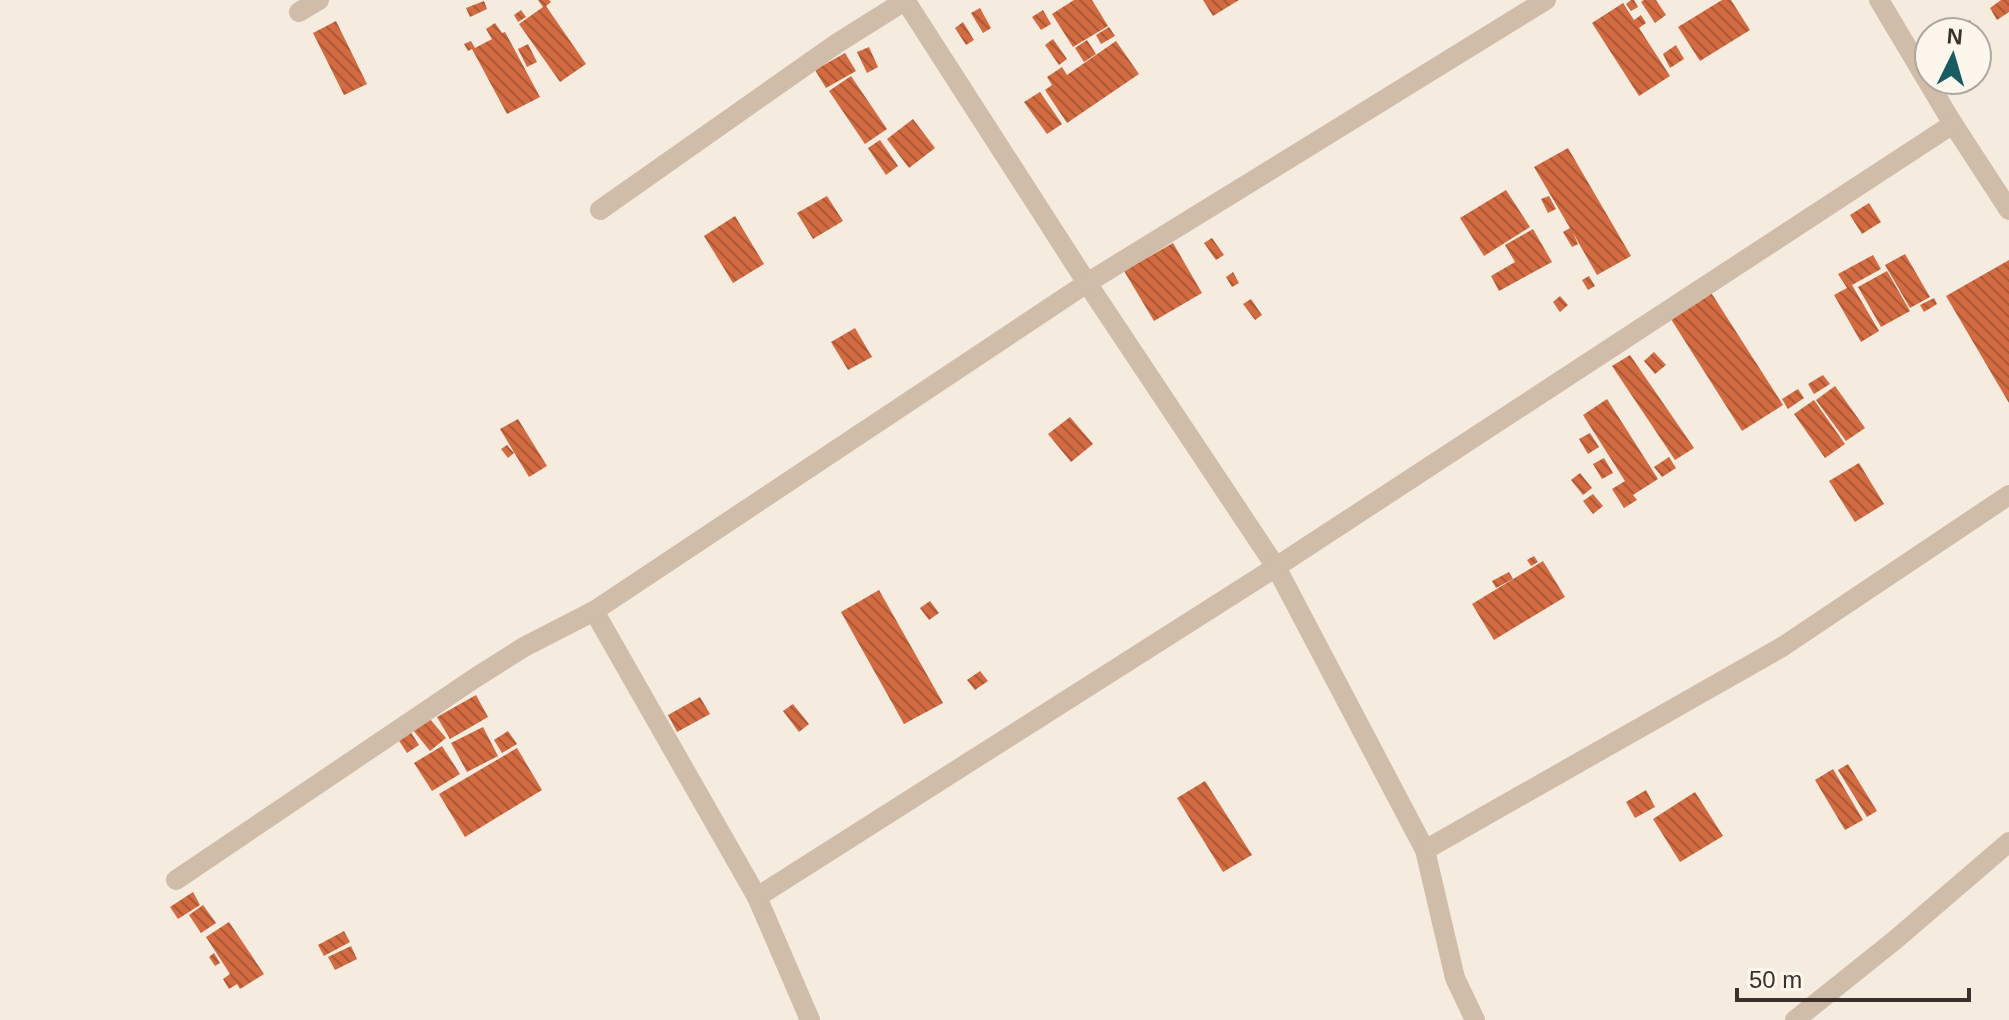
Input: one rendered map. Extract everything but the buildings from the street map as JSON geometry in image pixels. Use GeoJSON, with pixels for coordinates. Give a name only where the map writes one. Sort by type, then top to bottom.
{"type":"FeatureCollection","features":[{"type":"Feature","properties":{"kind":"street"},"geometry":{"type":"LineString","coordinates":[[299,12],[319,0]]}},
{"type":"Feature","properties":{"kind":"street"},"geometry":{"type":"LineString","coordinates":[[600,210],[836,44],[906,0],[1087,283],[1276,567],[1425,850],[1455,978],[1475,1020]]}},
{"type":"Feature","properties":{"kind":"street"},"geometry":{"type":"LineString","coordinates":[[176,880],[475,678],[524,647],[594,611],[1087,283],[1546,0]]}},
{"type":"Feature","properties":{"kind":"street"},"geometry":{"type":"LineString","coordinates":[[1879,0],[2009,210]]}},
{"type":"Feature","properties":{"kind":"street"},"geometry":{"type":"LineString","coordinates":[[757,897],[1276,567],[1953,124]]}},
{"type":"Feature","properties":{"kind":"street"},"geometry":{"type":"LineString","coordinates":[[1425,850],[1782,647],[2009,495]]}},
{"type":"Feature","properties":{"kind":"street"},"geometry":{"type":"LineString","coordinates":[[594,611],[757,897],[810,1020]]}},
{"type":"Feature","properties":{"kind":"street"},"geometry":{"type":"LineString","coordinates":[[1795,1020],[1895,940],[2009,842]]}}]}
